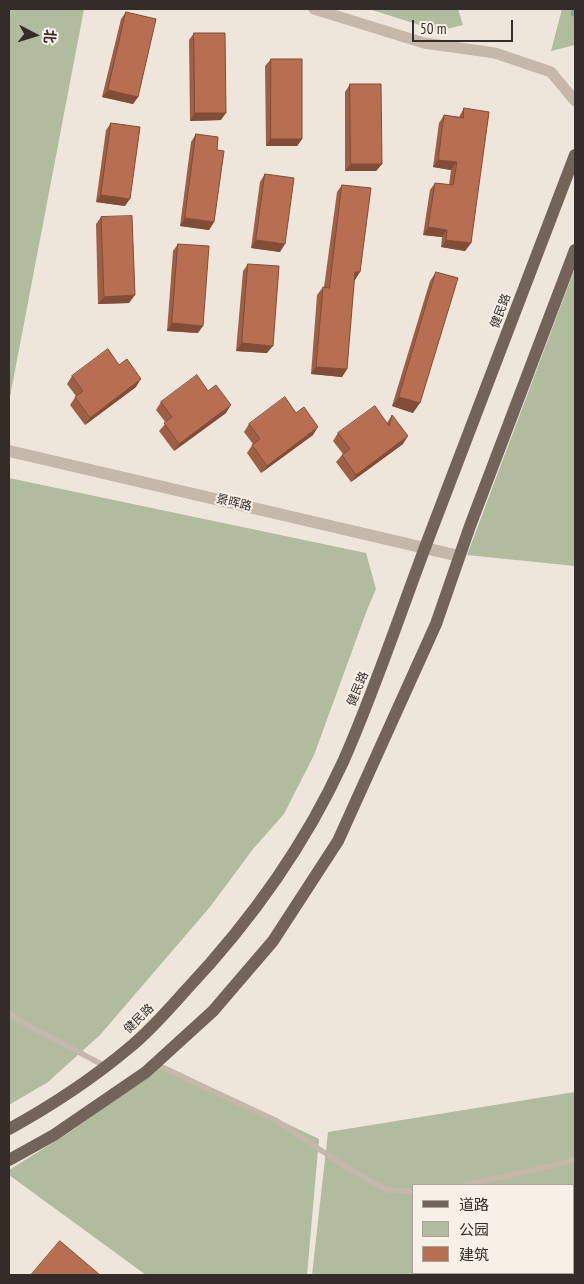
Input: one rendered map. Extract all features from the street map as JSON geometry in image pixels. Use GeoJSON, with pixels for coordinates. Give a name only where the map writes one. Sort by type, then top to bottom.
{"type":"FeatureCollection","features":[{"type":"Feature","properties":{"kind":"main road","name":"健民路"},"geometry":{"type":"LineString","coordinates":[[9,1129],[80,1086],[131,1047],[159,1020],[239,930],[271,889],[307,833],[342,763],[380,675],[425,548],[575,154]]}},
{"type":"Feature","properties":{"kind":"main road"},"geometry":{"type":"LineString","coordinates":[[9,1160],[54,1135],[146,1072],[214,1011],[273,941],[338,842],[436,624],[459,556],[575,250]]}},
{"type":"Feature","properties":{"kind":"street"},"geometry":{"type":"LineString","coordinates":[[314,9],[424,43],[495,53],[551,72],[575,101]]}},
{"type":"Feature","properties":{"kind":"street","name":"景晖路"},"geometry":{"type":"LineString","coordinates":[[9,451],[459,556]]}},
{"type":"Feature","properties":{"kind":"lane"},"geometry":{"type":"LineString","coordinates":[[9,1013],[18,1020],[106,1067]]}},
{"type":"Feature","properties":{"kind":"lane"},"geometry":{"type":"LineString","coordinates":[[155,1064],[277,1121],[346,1166],[388,1190],[412,1192]]}},
{"type":"Feature","properties":{"kind":"lane"},"geometry":{"type":"LineString","coordinates":[[470,1184],[575,1159]]}},
{"type":"Feature","properties":{"kind":"green space"},"geometry":{"type":"Polygon","coordinates":[[[9,9],[84,9],[9,402],[9,9]]]}},
{"type":"Feature","properties":{"kind":"green space"},"geometry":{"type":"Polygon","coordinates":[[[369,9],[458,9],[463,25],[438,31],[369,9]]]}},
{"type":"Feature","properties":{"kind":"green space"},"geometry":{"type":"Polygon","coordinates":[[[562,9],[575,9],[575,45],[551,51],[562,9]]]}},
{"type":"Feature","properties":{"kind":"green space"},"geometry":{"type":"Polygon","coordinates":[[[575,268],[575,566],[467,555],[575,268]]]}},
{"type":"Feature","properties":{"kind":"green space"},"geometry":{"type":"Polygon","coordinates":[[[9,478],[366,553],[376,589],[314,755],[284,814],[253,849],[210,907],[100,1035],[48,1082],[9,1105],[9,478]]]}},
{"type":"Feature","properties":{"kind":"green space"},"geometry":{"type":"Polygon","coordinates":[[[164,1065],[319,1139],[307,1275],[146,1275],[9,1175],[9,1170],[67,1134],[164,1065]]]}},
{"type":"Feature","properties":{"kind":"green space"},"geometry":{"type":"Polygon","coordinates":[[[575,1092],[575,1275],[312,1275],[328,1132],[575,1092]]]}},
{"type":"Feature","properties":{"kind":"building"},"geometry":{"type":"Polygon","coordinates":[[[126,12],[156,19],[138,97],[108,90],[126,12]]]}},
{"type":"Feature","properties":{"kind":"building"},"geometry":{"type":"Polygon","coordinates":[[[194,33],[225,33],[226,113],[195,113],[194,33]]]}},
{"type":"Feature","properties":{"kind":"building"},"geometry":{"type":"Polygon","coordinates":[[[271,59],[302,59],[302,139],[271,139],[271,59]]]}},
{"type":"Feature","properties":{"kind":"building"},"geometry":{"type":"Polygon","coordinates":[[[350,84],[381,84],[382,164],[351,164],[350,84]]]}},
{"type":"Feature","properties":{"kind":"building"},"geometry":{"type":"Polygon","coordinates":[[[464,108],[489,112],[471,243],[446,240],[447,230],[428,227],[435,183],[453,185],[457,162],[438,160],[444,115],[463,118],[464,108]]]}},
{"type":"Feature","properties":{"kind":"building"},"geometry":{"type":"Polygon","coordinates":[[[111,123],[140,127],[130,199],[101,195],[111,123]]]}},
{"type":"Feature","properties":{"kind":"building"},"geometry":{"type":"Polygon","coordinates":[[[196,134],[218,137],[217,150],[224,151],[214,222],[185,218],[196,134]]]}},
{"type":"Feature","properties":{"kind":"building"},"geometry":{"type":"Polygon","coordinates":[[[265,174],[294,178],[285,244],[256,240],[265,174]]]}},
{"type":"Feature","properties":{"kind":"building"},"geometry":{"type":"Polygon","coordinates":[[[342,185],[371,188],[360,272],[355,272],[347,369],[316,367],[323,287],[329,288],[342,185]]]}},
{"type":"Feature","properties":{"kind":"building"},"geometry":{"type":"Polygon","coordinates":[[[132,216],[135,295],[104,297],[101,217],[132,216]]]}},
{"type":"Feature","properties":{"kind":"building"},"geometry":{"type":"Polygon","coordinates":[[[178,244],[209,246],[203,326],[172,323],[178,244]]]}},
{"type":"Feature","properties":{"kind":"building"},"geometry":{"type":"Polygon","coordinates":[[[248,264],[279,266],[273,346],[242,343],[248,264]]]}},
{"type":"Feature","properties":{"kind":"building"},"geometry":{"type":"Polygon","coordinates":[[[436,272],[458,278],[420,403],[399,397],[436,272]]]}},
{"type":"Feature","properties":{"kind":"building"},"geometry":{"type":"Polygon","coordinates":[[[108,349],[119,365],[127,359],[141,379],[90,418],[75,397],[83,391],[72,376],[108,349]]]}},
{"type":"Feature","properties":{"kind":"building"},"geometry":{"type":"Polygon","coordinates":[[[197,375],[208,391],[216,385],[231,405],[179,444],[164,423],[172,417],[161,402],[197,375]]]}},
{"type":"Feature","properties":{"kind":"building"},"geometry":{"type":"Polygon","coordinates":[[[285,397],[296,413],[304,407],[318,427],[267,466],[252,445],[260,439],[249,424],[285,397]]]}},
{"type":"Feature","properties":{"kind":"building"},"geometry":{"type":"Polygon","coordinates":[[[375,406],[389,426],[392,415],[408,436],[356,475],[342,455],[350,449],[338,433],[375,406]]]}},
{"type":"Feature","properties":{"kind":"building"},"geometry":{"type":"Polygon","coordinates":[[[60,1241],[100,1275],[31,1275],[60,1241]]]}},
{"type":"Feature","properties":{"kind":"waterway"},"geometry":{"type":"LineString","coordinates":[[573,14],[574,9]]}}]}
